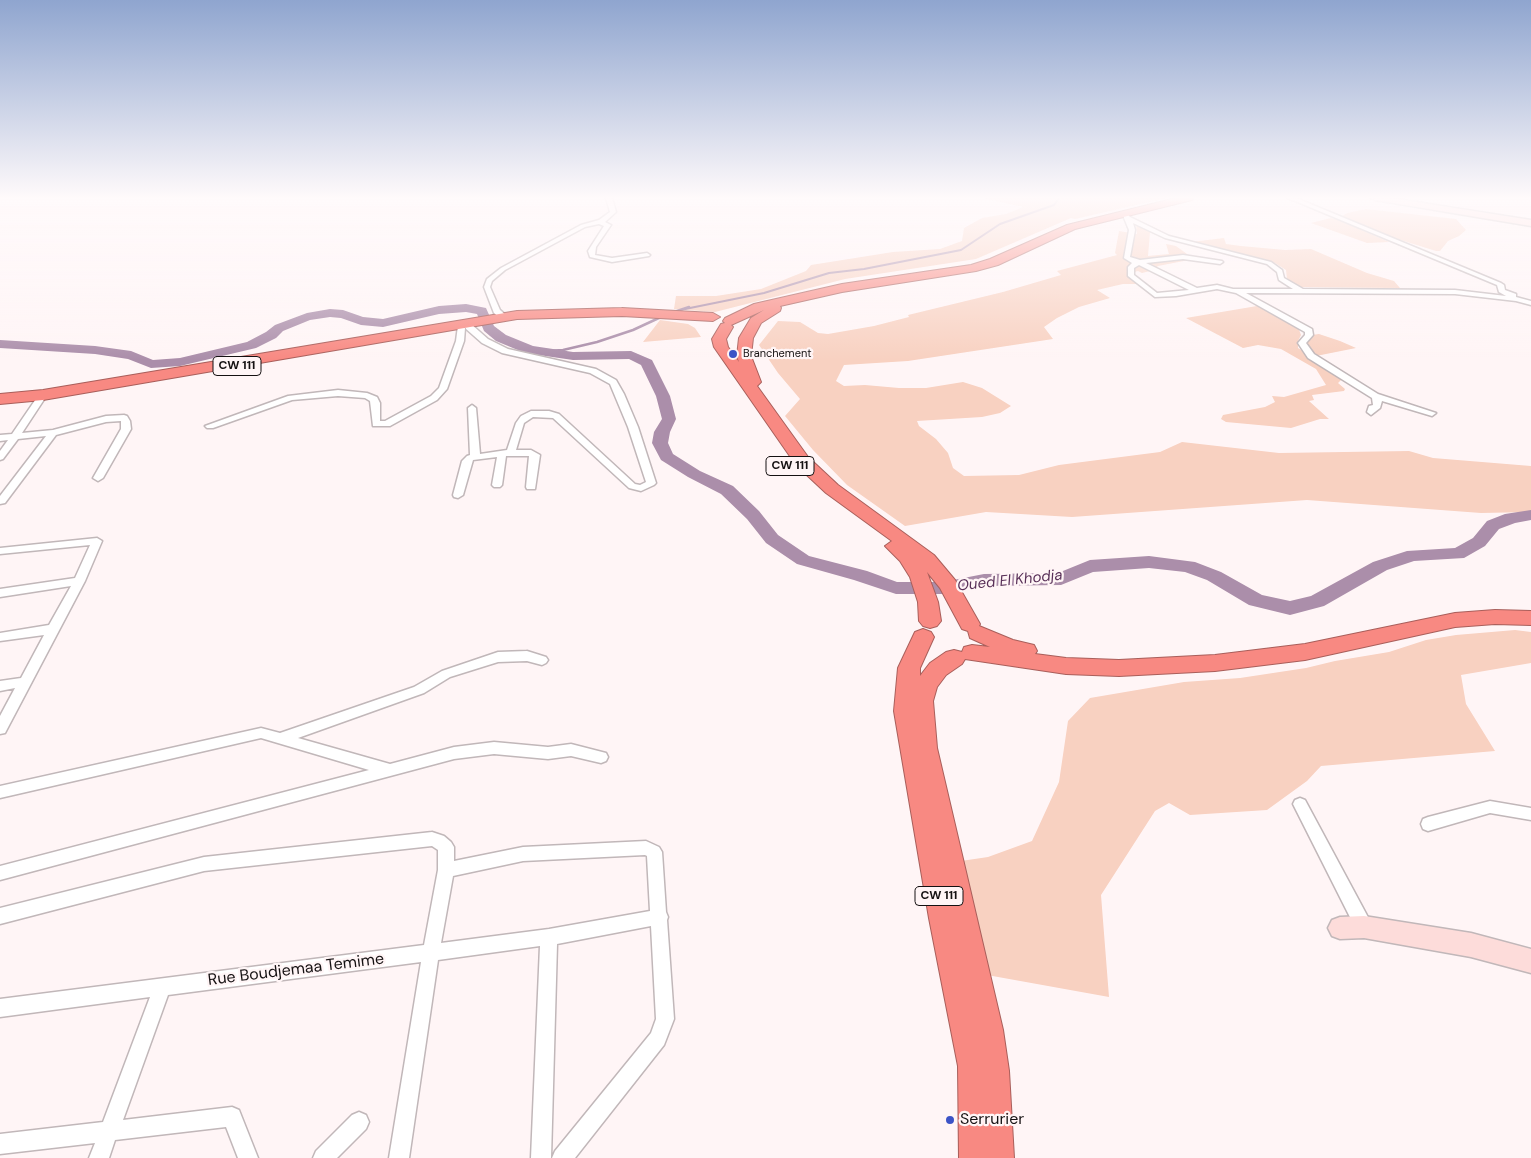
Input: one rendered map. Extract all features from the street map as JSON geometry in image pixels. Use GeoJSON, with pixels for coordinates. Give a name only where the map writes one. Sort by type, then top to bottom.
{"type":"FeatureCollection","features":[{"type":"Feature","properties":{"kind":"highway"},"geometry":{"type":"LineString","coordinates":[[715,322],[743,307],[833,285],[977,260],[995,252]]}},
{"type":"Feature","properties":{"kind":"highway"},"geometry":{"type":"LineString","coordinates":[[715,322],[753,309],[807,296],[869,283],[972,268],[994,262],[1016,252]]}},
{"type":"Feature","properties":{"kind":"highway"},"geometry":{"type":"LineString","coordinates":[[766,409],[746,363],[744,350],[746,338],[752,326],[768,312],[807,296]]}},
{"type":"Feature","properties":{"kind":"highway","name":"CW 111"},"geometry":{"type":"LineString","coordinates":[[0,405],[498,319],[565,315],[658,314],[676,315],[715,322],[709,343],[789,465],[821,494],[926,569],[927,620],[910,668],[906,711],[943,918],[974,1066],[976,1158]]}},
{"type":"Feature","properties":{"kind":"highway"},"geometry":{"type":"LineString","coordinates":[[715,322],[721,347],[809,469],[844,499],[910,544],[926,569],[957,600],[1006,636],[1058,660]]}},
{"type":"Feature","properties":{"kind":"highway","name":"CW 111"},"geometry":{"type":"LineString","coordinates":[[0,399],[42,398]]}},
{"type":"Feature","properties":{"kind":"highway"},"geometry":{"type":"LineString","coordinates":[[957,600],[969,642]]}},
{"type":"Feature","properties":{"kind":"highway"},"geometry":{"type":"LineString","coordinates":[[926,684],[946,673],[975,666],[995,664],[1031,668],[1058,660],[1209,653],[1314,639],[1424,614],[1494,607],[1531,608]]}},
{"type":"Feature","properties":{"kind":"highway"},"geometry":{"type":"LineString","coordinates":[[969,642],[949,617],[927,620],[925,643],[937,653],[969,642],[1058,660],[1119,668],[1214,663],[1305,652],[1455,620],[1495,617],[1531,618]]}},
{"type":"Feature","properties":{"kind":"highway"},"geometry":{"type":"LineString","coordinates":[[969,642],[938,669],[926,684],[920,711],[926,748],[987,1030],[993,1070],[997,1158]]}},
{"type":"Feature","properties":{"kind":"street"},"geometry":{"type":"LineString","coordinates":[[498,319],[497,311],[487,287],[489,280],[503,269],[535,252]]}},
{"type":"Feature","properties":{"kind":"street"},"geometry":{"type":"LineString","coordinates":[[591,252],[592,256],[612,260],[647,255]]}},
{"type":"Feature","properties":{"kind":"street"},"geometry":{"type":"LineString","coordinates":[[1127,258],[1128,252]]}},
{"type":"Feature","properties":{"kind":"street"},"geometry":{"type":"LineString","coordinates":[[1227,252],[1270,263],[1280,271],[1282,279],[1301,291]]}},
{"type":"Feature","properties":{"kind":"street"},"geometry":{"type":"LineString","coordinates":[[1422,252],[1499,284],[1502,291],[1517,299]]}},
{"type":"Feature","properties":{"kind":"street"},"geometry":{"type":"LineString","coordinates":[[1139,262],[1183,257],[1220,262]]}},
{"type":"Feature","properties":{"kind":"street"},"geometry":{"type":"LineString","coordinates":[[1127,258],[1195,290]]}},
{"type":"Feature","properties":{"kind":"street"},"geometry":{"type":"LineString","coordinates":[[1127,258],[1137,263],[1131,267],[1131,276],[1155,294],[1166,295],[1217,287],[1238,291],[1464,293],[1517,299],[1531,303]]}},
{"type":"Feature","properties":{"kind":"street"},"geometry":{"type":"LineString","coordinates":[[1464,293],[1469,290],[1501,289]]}},
{"type":"Feature","properties":{"kind":"street"},"geometry":{"type":"LineString","coordinates":[[1238,291],[1309,331],[1309,335],[1302,343],[1306,351],[1375,396],[1432,413]]}},
{"type":"Feature","properties":{"kind":"street"},"geometry":{"type":"LineString","coordinates":[[210,426],[291,398],[338,393],[367,396],[374,399],[376,403],[376,424],[387,424],[434,398],[443,389],[460,341],[469,325],[484,341],[505,351],[593,371],[612,382],[620,394],[633,427],[651,483],[641,488],[632,486],[556,416],[531,414],[520,423],[506,453],[497,485]]}},
{"type":"Feature","properties":{"kind":"street"},"geometry":{"type":"LineString","coordinates":[[1372,412],[1372,408],[1377,406],[1378,401],[1375,396]]}},
{"type":"Feature","properties":{"kind":"street"},"geometry":{"type":"LineString","coordinates":[[0,457],[42,398]]}},
{"type":"Feature","properties":{"kind":"street"},"geometry":{"type":"LineString","coordinates":[[472,408],[475,456]]}},
{"type":"Feature","properties":{"kind":"street"},"geometry":{"type":"LineString","coordinates":[[0,438],[52,433],[106,419],[124,418],[126,429],[98,478]]}},
{"type":"Feature","properties":{"kind":"street"},"geometry":{"type":"LineString","coordinates":[[1,501],[52,433]]}},
{"type":"Feature","properties":{"kind":"street"},"geometry":{"type":"LineString","coordinates":[[458,495],[467,461],[475,456],[506,453],[535,455],[532,488]]}},
{"type":"Feature","properties":{"kind":"street"},"geometry":{"type":"LineString","coordinates":[[0,552],[96,540],[97,542],[79,581],[0,729]]}},
{"type":"Feature","properties":{"kind":"street"},"geometry":{"type":"LineString","coordinates":[[0,592],[79,581]]}},
{"type":"Feature","properties":{"kind":"street"},"geometry":{"type":"LineString","coordinates":[[0,637],[54,629]]}},
{"type":"Feature","properties":{"kind":"street"},"geometry":{"type":"LineString","coordinates":[[282,738],[419,690],[446,674],[498,657],[526,656],[542,660]]}},
{"type":"Feature","properties":{"kind":"street"},"geometry":{"type":"LineString","coordinates":[[0,686],[24,682]]}},
{"type":"Feature","properties":{"kind":"street"},"geometry":{"type":"LineString","coordinates":[[0,792],[262,733],[393,770]]}},
{"type":"Feature","properties":{"kind":"street"},"geometry":{"type":"LineString","coordinates":[[0,872],[454,753],[481,749],[548,753],[571,750],[601,757]]}},
{"type":"Feature","properties":{"kind":"street"},"geometry":{"type":"LineString","coordinates":[[1300,804],[1364,927]]}},
{"type":"Feature","properties":{"kind":"street"},"geometry":{"type":"LineString","coordinates":[[1428,824],[1490,807],[1531,814]]}},
{"type":"Feature","properties":{"kind":"street"},"geometry":{"type":"LineString","coordinates":[[0,916],[204,864],[432,839],[439,840],[447,851],[446,870],[431,952],[399,1158]]}},
{"type":"Feature","properties":{"kind":"street"},"geometry":{"type":"LineString","coordinates":[[446,870],[523,854],[646,848],[654,852],[660,918],[665,1019],[658,1039],[562,1158]]}},
{"type":"Feature","properties":{"kind":"street","name":"Rue Boudjemaa Temime"},"geometry":{"type":"LineString","coordinates":[[0,1008],[549,937],[660,918]]}},
{"type":"Feature","properties":{"kind":"street"},"geometry":{"type":"LineString","coordinates":[[1340,928],[1364,927],[1470,945],[1531,961]]}},
{"type":"Feature","properties":{"kind":"street"},"geometry":{"type":"LineString","coordinates":[[541,1158],[549,937]]}},
{"type":"Feature","properties":{"kind":"street"},"geometry":{"type":"LineString","coordinates":[[99,1158],[162,987]]}},
{"type":"Feature","properties":{"kind":"street"},"geometry":{"type":"LineString","coordinates":[[0,1144],[232,1117],[248,1158]]}},
{"type":"Feature","properties":{"kind":"street"},"geometry":{"type":"LineString","coordinates":[[323,1158],[359,1122]]}},
{"type":"Feature","properties":{"kind":"shaded area"},"geometry":{"type":"Polygon","coordinates":[[[893,252],[992,252],[976,259],[845,279],[715,312],[674,309],[676,296],[716,296],[761,289],[806,271],[811,265],[893,252]]]}},
{"type":"Feature","properties":{"kind":"shaded area"},"geometry":{"type":"Polygon","coordinates":[[[1148,252],[1148,256],[1169,254],[1168,252],[1184,252],[1194,259],[1158,266],[1154,270],[1142,273],[1138,271],[1127,274],[1137,284],[1123,284],[1097,290],[1110,298],[1079,307],[1044,327],[1053,339],[908,361],[844,365],[836,381],[844,386],[865,385],[899,388],[926,388],[963,382],[982,388],[1011,406],[1000,413],[982,417],[917,421],[919,426],[936,439],[948,453],[953,468],[964,476],[1019,475],[1059,465],[1160,452],[1182,442],[1279,453],[1409,451],[1433,458],[1531,466],[1531,512],[1481,513],[1307,500],[1072,517],[986,512],[905,526],[847,485],[813,450],[785,416],[800,399],[778,373],[759,345],[778,321],[800,322],[818,333],[828,334],[874,326],[909,317],[908,315],[1003,292],[1061,275],[1057,271],[1117,255],[1115,253],[1148,252]]]}},
{"type":"Feature","properties":{"kind":"shaded area"},"geometry":{"type":"Polygon","coordinates":[[[1231,252],[1318,252],[1367,273],[1394,281],[1400,288],[1299,287],[1287,279],[1286,270],[1275,263],[1231,252]]]}},
{"type":"Feature","properties":{"kind":"shaded area"},"geometry":{"type":"Polygon","coordinates":[[[1257,306],[1298,327],[1301,335],[1298,341],[1298,348],[1344,377],[1338,383],[1345,389],[1344,391],[1312,395],[1314,400],[1309,401],[1329,419],[1320,419],[1291,428],[1226,422],[1221,419],[1223,415],[1265,407],[1275,402],[1272,396],[1284,397],[1326,385],[1316,369],[1281,349],[1258,345],[1243,348],[1186,318],[1257,306]]]}},
{"type":"Feature","properties":{"kind":"shaded area"},"geometry":{"type":"Polygon","coordinates":[[[660,320],[688,324],[695,328],[701,337],[643,342],[660,320]]]}},
{"type":"Feature","properties":{"kind":"shaded area"},"geometry":{"type":"Polygon","coordinates":[[[1319,334],[1356,348],[1316,356],[1308,350],[1305,343],[1312,335],[1319,334]]]}},
{"type":"Feature","properties":{"kind":"shaded area"},"geometry":{"type":"Polygon","coordinates":[[[1515,630],[1531,632],[1531,663],[1461,675],[1466,704],[1495,751],[1321,766],[1307,781],[1267,810],[1190,815],[1169,803],[1155,811],[1101,895],[1109,997],[987,975],[961,861],[988,857],[1032,841],[1059,782],[1068,721],[1090,698],[1184,682],[1240,678],[1306,668],[1389,652],[1426,640],[1456,635],[1515,630]]]}},
{"type":"Feature","properties":{"kind":"waterway"},"geometry":{"type":"LineString","coordinates":[[685,309],[764,293],[829,273],[864,269],[951,252]]}},
{"type":"Feature","properties":{"kind":"waterway"},"geometry":{"type":"LineString","coordinates":[[674,312],[689,307]]}},
{"type":"Feature","properties":{"kind":"waterway","name":"Oued El Khodja"},"geometry":{"type":"LineString","coordinates":[[0,344],[95,350],[131,355],[151,364],[180,362],[251,345],[271,335],[279,328],[307,317],[330,313],[343,314],[361,321],[383,323],[439,310],[466,308],[482,311],[488,328],[501,338],[530,350],[573,356],[631,355],[647,363],[663,396],[669,419],[662,432],[660,443],[667,457],[694,474],[727,490],[753,515],[772,539],[803,560],[860,575],[896,588],[943,588],[984,580],[1061,579],[1090,566],[1149,562],[1188,566],[1214,576],[1256,600],[1290,608],[1317,601],[1380,566],[1413,555],[1458,554],[1479,542],[1493,525],[1511,518],[1531,515]]}},
{"type":"Feature","properties":{"kind":"waterway"},"geometry":{"type":"LineString","coordinates":[[547,351],[563,350],[597,342],[633,330],[661,317]]}},
{"type":"Feature","properties":{"kind":"place","name":"Branchement"},"geometry":{"type":"Point","coordinates":[733,354]}},
{"type":"Feature","properties":{"kind":"place","name":"Serrurier"},"geometry":{"type":"Point","coordinates":[950,1120]}}]}
